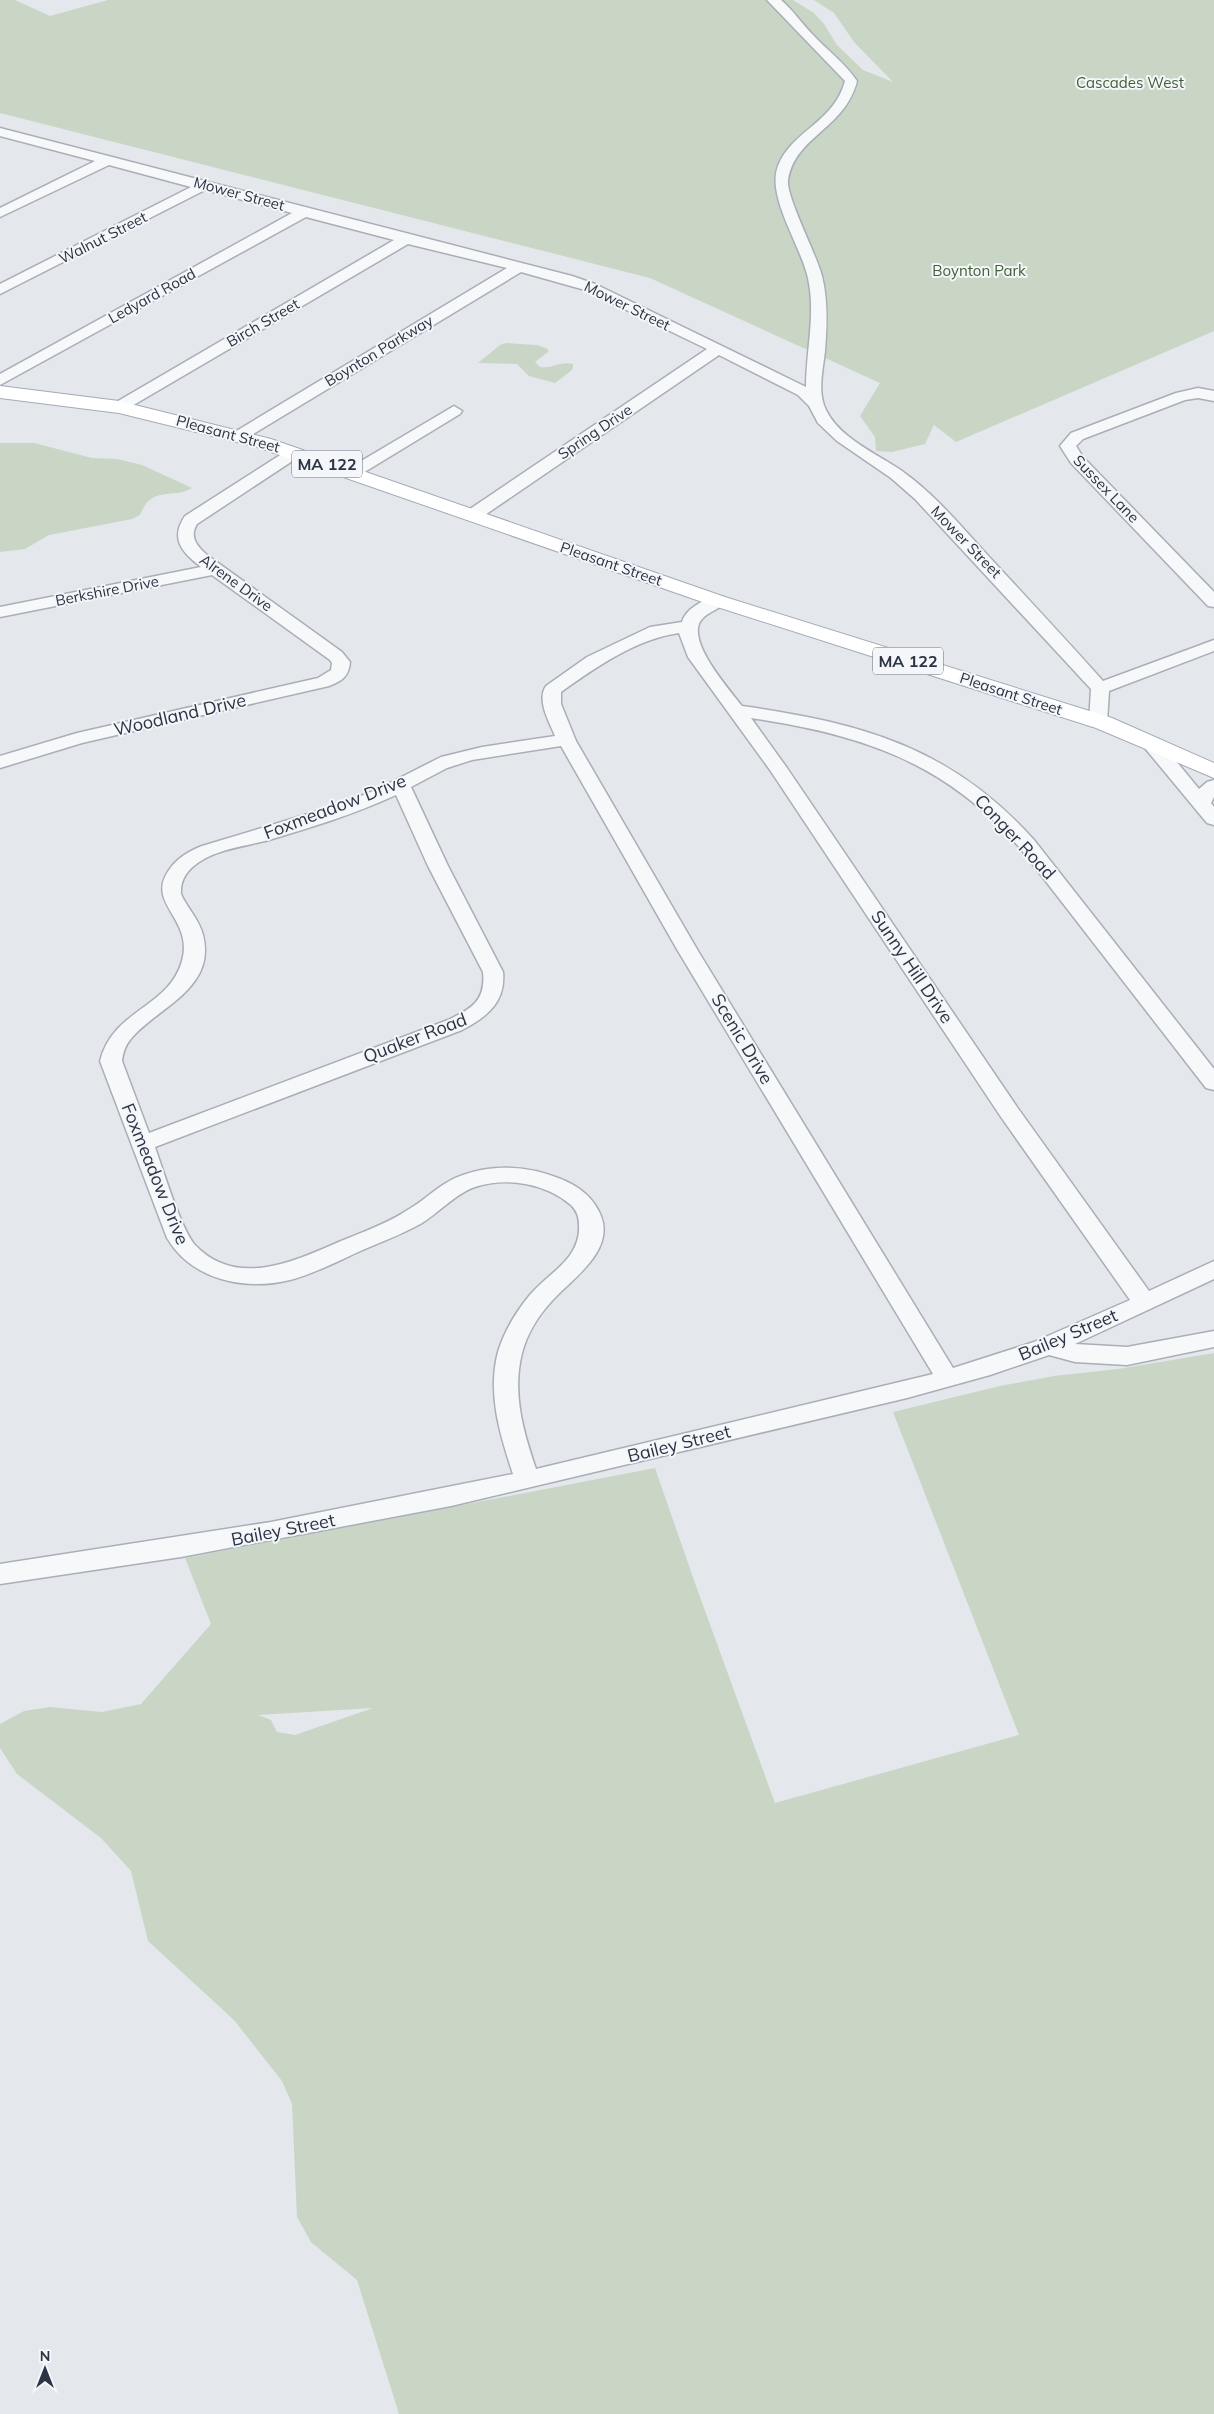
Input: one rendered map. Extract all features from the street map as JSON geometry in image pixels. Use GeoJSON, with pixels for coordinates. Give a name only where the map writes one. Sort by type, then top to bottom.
{"type":"FeatureCollection","features":[{"type":"Feature","properties":{"kind":"main road","name":"Pleasant Street"},"geometry":{"type":"LineString","coordinates":[[0,392],[120,407],[239,436],[294,452],[718,601],[1098,722],[1152,743],[1211,775]]}},
{"type":"Feature","properties":{"kind":"street"},"geometry":{"type":"LineString","coordinates":[[773,0],[836,62],[851,82],[845,102],[798,147],[788,162],[781,179],[784,197],[809,256],[818,299],[818,342],[812,380],[816,404]]}},
{"type":"Feature","properties":{"kind":"street","name":"Mower Street"},"geometry":{"type":"LineString","coordinates":[[0,132],[590,287],[716,350],[780,379],[803,392],[816,404],[824,420],[831,428],[898,476],[958,533],[1018,596],[1100,688]]}},
{"type":"Feature","properties":{"kind":"street"},"geometry":{"type":"LineString","coordinates":[[0,213],[106,161]]}},
{"type":"Feature","properties":{"kind":"street","name":"Walnut Street"},"geometry":{"type":"LineString","coordinates":[[0,290],[205,185]]}},
{"type":"Feature","properties":{"kind":"street","name":"Ledyard Road"},"geometry":{"type":"LineString","coordinates":[[0,380],[304,212]]}},
{"type":"Feature","properties":{"kind":"street","name":"Birch Street"},"geometry":{"type":"LineString","coordinates":[[120,407],[406,239]]}},
{"type":"Feature","properties":{"kind":"street","name":"Boynton Parkway"},"geometry":{"type":"LineString","coordinates":[[239,436],[519,267]]}},
{"type":"Feature","properties":{"kind":"street","name":"Spring Drive"},"geometry":{"type":"LineString","coordinates":[[473,515],[716,350]]}},
{"type":"Feature","properties":{"kind":"street","name":"Sussex Lane"},"geometry":{"type":"LineString","coordinates":[[1214,396],[1198,394],[1181,396],[1077,436],[1068,446],[1076,460],[1214,602]]}},
{"type":"Feature","properties":{"kind":"street"},"geometry":{"type":"LineString","coordinates":[[352,473],[454,411]]}},
{"type":"Feature","properties":{"kind":"street","name":"Alrene Drive"},"geometry":{"type":"LineString","coordinates":[[294,452],[219,501],[186,526],[183,535],[187,544],[214,569],[307,633],[336,656]]}},
{"type":"Feature","properties":{"kind":"street","name":"Berkshire Drive"},"geometry":{"type":"LineString","coordinates":[[0,612],[214,569]]}},
{"type":"Feature","properties":{"kind":"street"},"geometry":{"type":"LineString","coordinates":[[688,627],[692,618],[718,601]]}},
{"type":"Feature","properties":{"kind":"street","name":"Scenic Drive"},"geometry":{"type":"LineString","coordinates":[[688,627],[656,631],[593,661],[559,683],[552,694],[552,704],[567,740],[688,951],[946,1378]]}},
{"type":"Feature","properties":{"kind":"street","name":"Sunny Hill Drive"},"geometry":{"type":"LineString","coordinates":[[688,627],[690,643],[696,657],[778,768],[1009,1112],[1145,1303]]}},
{"type":"Feature","properties":{"kind":"street"},"geometry":{"type":"LineString","coordinates":[[1098,722],[1100,688],[1214,645]]}},
{"type":"Feature","properties":{"kind":"street","name":"Woodland Drive"},"geometry":{"type":"LineString","coordinates":[[0,762],[95,734],[324,682],[336,676],[342,668],[336,656]]}},
{"type":"Feature","properties":{"kind":"street","name":"Conger Road"},"geometry":{"type":"LineString","coordinates":[[735,710],[794,719],[858,734],[935,766],[967,787],[995,810],[1045,866],[1214,1084]]}},
{"type":"Feature","properties":{"kind":"street","name":"Foxmeadow Drive"},"geometry":{"type":"LineString","coordinates":[[527,1479],[506,1413],[506,1366],[516,1335],[532,1308],[581,1260],[587,1251],[592,1232],[591,1222],[588,1213],[576,1196],[556,1183],[531,1176],[504,1174],[477,1178],[453,1188],[415,1216],[388,1230],[303,1267],[269,1275],[234,1274],[221,1271],[199,1261],[183,1246],[112,1068],[111,1054],[122,1033],[174,994],[182,984],[192,962],[194,951],[192,932],[170,893],[170,887],[178,870],[193,858],[208,851],[279,831],[401,785],[427,770],[454,759],[567,740]]}},
{"type":"Feature","properties":{"kind":"street"},"geometry":{"type":"LineString","coordinates":[[1152,743],[1214,819]]}},
{"type":"Feature","properties":{"kind":"street"},"geometry":{"type":"LineString","coordinates":[[1197,799],[1207,792],[1211,775]]}},
{"type":"Feature","properties":{"kind":"street","name":"Quaker Road"},"geometry":{"type":"LineString","coordinates":[[142,1144],[455,1025],[486,1006],[493,994],[496,982],[494,972],[438,866],[401,785]]}},
{"type":"Feature","properties":{"kind":"street","name":"Bailey Street"},"geometry":{"type":"LineString","coordinates":[[0,1574],[126,1558],[263,1535],[658,1450],[946,1378],[1019,1357],[1047,1346],[1145,1303],[1214,1269]]}},
{"type":"Feature","properties":{"kind":"street"},"geometry":{"type":"LineString","coordinates":[[1047,1346],[1075,1353],[1127,1356],[1214,1340]]}},
{"type":"Feature","properties":{"kind":"green space","name":"Boynton Park"},"geometry":{"type":"Polygon","coordinates":[[[0,0],[15,0],[50,16],[108,0],[793,0],[814,13],[824,24],[837,45],[863,70],[893,82],[854,42],[834,13],[814,0],[1214,0],[1214,331],[956,442],[934,425],[925,444],[892,452],[876,451],[875,437],[860,416],[880,383],[650,278],[0,113],[0,0]]]}},
{"type":"Feature","properties":{"kind":"green space"},"geometry":{"type":"Polygon","coordinates":[[[506,343],[537,345],[548,349],[548,352],[535,362],[540,367],[568,363],[573,364],[572,370],[555,383],[529,376],[517,364],[478,363],[500,345],[506,343]]]}},
{"type":"Feature","properties":{"kind":"green space"},"geometry":{"type":"Polygon","coordinates":[[[0,443],[34,443],[92,458],[117,459],[142,465],[192,488],[177,493],[163,494],[150,499],[140,515],[132,519],[49,535],[25,549],[0,552],[0,443]]]}},
{"type":"Feature","properties":{"kind":"green space"},"geometry":{"type":"Polygon","coordinates":[[[1214,1353],[1214,2414],[399,2414],[357,2280],[311,2242],[297,2217],[292,2104],[282,2081],[234,2020],[148,1941],[131,1871],[101,1838],[17,1774],[0,1748],[0,1724],[24,1711],[50,1707],[102,1712],[141,1704],[211,1624],[185,1558],[655,1468],[775,1803],[1019,1735],[893,1412],[1000,1386],[1054,1376],[1118,1369],[1214,1353]],[[373,1708],[258,1715],[271,1720],[277,1732],[295,1735],[373,1708]]]}},
{"type":"Feature","properties":{"kind":"park label","name":"Cascades West"},"geometry":{"type":"Point","coordinates":[1130,83]}}]}
